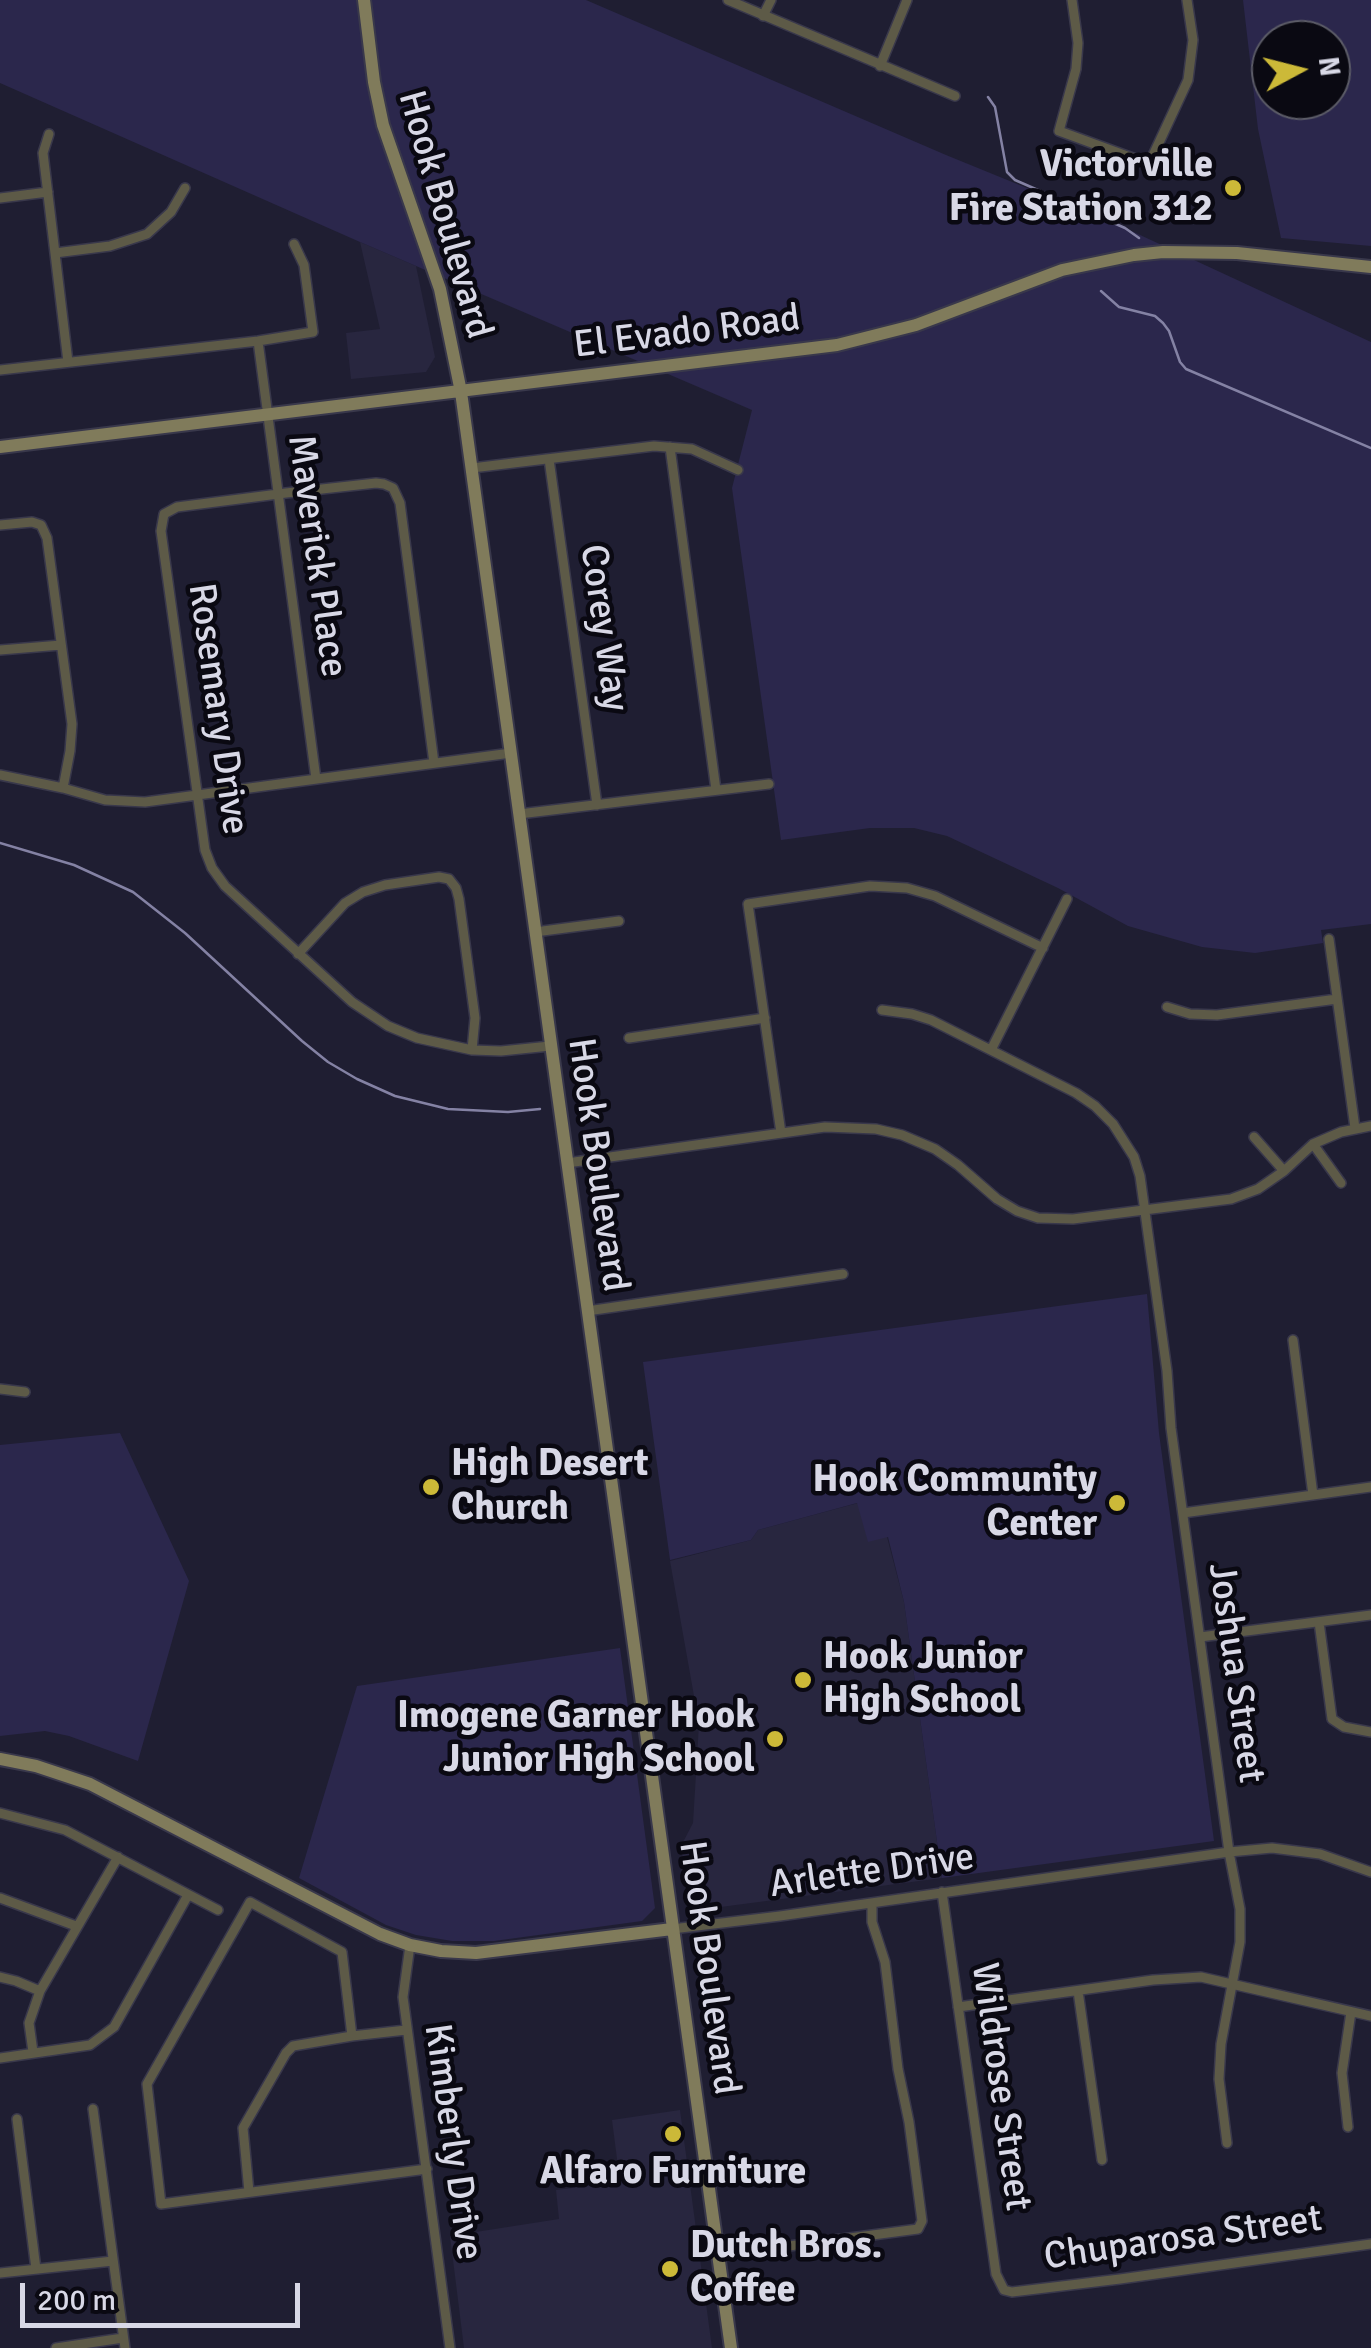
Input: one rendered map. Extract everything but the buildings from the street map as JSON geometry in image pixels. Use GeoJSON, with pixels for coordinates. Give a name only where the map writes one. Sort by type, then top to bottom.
{"type":"FeatureCollection","features":[{"type":"Feature","properties":{"kind":"main road","name":"Hook Boulevard"},"geometry":{"type":"LineString","coordinates":[[364,0],[374,82],[384,125],[440,289],[461,392],[731,2348]]}},
{"type":"Feature","properties":{"kind":"main road","name":"El Evado Road"},"geometry":{"type":"LineString","coordinates":[[0,447],[858,341],[916,325],[1062,270],[1134,255],[1236,253],[1371,267]]}},
{"type":"Feature","properties":{"kind":"main road","name":"Arlette Drive"},"geometry":{"type":"LineString","coordinates":[[0,1759],[90,1784],[380,1934],[410,1945],[441,1952],[476,1953],[672,1929]]}},
{"type":"Feature","properties":{"kind":"street"},"geometry":{"type":"LineString","coordinates":[[728,0],[955,96]]}},
{"type":"Feature","properties":{"kind":"street"},"geometry":{"type":"LineString","coordinates":[[763,16],[770,0]]}},
{"type":"Feature","properties":{"kind":"street"},"geometry":{"type":"LineString","coordinates":[[880,66],[906,0]]}},
{"type":"Feature","properties":{"kind":"street"},"geometry":{"type":"LineString","coordinates":[[1072,0],[1078,43],[1076,69],[1060,130],[1149,164],[1188,80],[1192,40],[1187,0]]}},
{"type":"Feature","properties":{"kind":"street"},"geometry":{"type":"LineString","coordinates":[[49,134],[43,153],[68,362]]}},
{"type":"Feature","properties":{"kind":"street"},"geometry":{"type":"LineString","coordinates":[[55,252],[110,246],[146,234],[171,212],[185,188]]}},
{"type":"Feature","properties":{"kind":"street"},"geometry":{"type":"LineString","coordinates":[[0,198],[48,192]]}},
{"type":"Feature","properties":{"kind":"street"},"geometry":{"type":"LineString","coordinates":[[0,370],[313,332],[304,265],[294,244]]}},
{"type":"Feature","properties":{"kind":"street","name":"Maverick Place"},"geometry":{"type":"LineString","coordinates":[[258,341],[316,779]]}},
{"type":"Feature","properties":{"kind":"street"},"geometry":{"type":"LineString","coordinates":[[472,468],[654,446],[692,450],[738,470]]}},
{"type":"Feature","properties":{"kind":"street"},"geometry":{"type":"LineString","coordinates":[[670,447],[716,790]]}},
{"type":"Feature","properties":{"kind":"street","name":"Corey Way"},"geometry":{"type":"LineString","coordinates":[[549,459],[597,805]]}},
{"type":"Feature","properties":{"kind":"street"},"geometry":{"type":"LineString","coordinates":[[278,494],[376,483],[393,488],[400,503],[434,763]]}},
{"type":"Feature","properties":{"kind":"street","name":"Rosemary Drive"},"geometry":{"type":"LineString","coordinates":[[278,494],[176,507],[164,514],[161,532],[205,850],[212,868],[225,886],[298,954],[352,1002],[388,1026],[417,1038],[472,1050],[550,1046]]}},
{"type":"Feature","properties":{"kind":"street"},"geometry":{"type":"LineString","coordinates":[[0,525],[32,522],[42,525],[46,538],[72,724],[63,788]]}},
{"type":"Feature","properties":{"kind":"street"},"geometry":{"type":"LineString","coordinates":[[0,650],[61,645]]}},
{"type":"Feature","properties":{"kind":"street"},"geometry":{"type":"LineString","coordinates":[[0,775],[104,800],[145,802],[511,753]]}},
{"type":"Feature","properties":{"kind":"street"},"geometry":{"type":"LineString","coordinates":[[519,814],[770,784]]}},
{"type":"Feature","properties":{"kind":"street"},"geometry":{"type":"LineString","coordinates":[[298,954],[345,903],[363,892],[403,882],[449,879],[459,899],[474,1018],[472,1050]]}},
{"type":"Feature","properties":{"kind":"street"},"geometry":{"type":"LineString","coordinates":[[781,1133],[748,904],[870,886],[906,888],[936,896],[1042,948]]}},
{"type":"Feature","properties":{"kind":"street"},"geometry":{"type":"LineString","coordinates":[[991,1050],[1066,899]]}},
{"type":"Feature","properties":{"kind":"street"},"geometry":{"type":"LineString","coordinates":[[535,932],[619,921]]}},
{"type":"Feature","properties":{"kind":"street"},"geometry":{"type":"LineString","coordinates":[[1329,939],[1355,1128]]}},
{"type":"Feature","properties":{"kind":"street"},"geometry":{"type":"LineString","coordinates":[[1167,1007],[1190,1014],[1217,1015],[1337,999]]}},
{"type":"Feature","properties":{"kind":"street","name":"Joshua Street"},"geometry":{"type":"LineString","coordinates":[[882,1010],[930,1020],[1076,1093],[1113,1124],[1134,1156],[1145,1210],[1171,1428],[1240,1909],[1240,1942],[1221,2044],[1219,2079],[1227,2142]]}},
{"type":"Feature","properties":{"kind":"street"},"geometry":{"type":"LineString","coordinates":[[629,1038],[765,1018]]}},
{"type":"Feature","properties":{"kind":"street"},"geometry":{"type":"LineString","coordinates":[[566,1163],[825,1126],[876,1128],[935,1149],[1017,1211],[1038,1218],[1073,1219],[1231,1199],[1258,1189],[1313,1144],[1371,1126]]}},
{"type":"Feature","properties":{"kind":"street"},"geometry":{"type":"LineString","coordinates":[[1254,1137],[1284,1171]]}},
{"type":"Feature","properties":{"kind":"street"},"geometry":{"type":"LineString","coordinates":[[1313,1144],[1341,1183]]}},
{"type":"Feature","properties":{"kind":"street"},"geometry":{"type":"LineString","coordinates":[[587,1311],[842,1274]]}},
{"type":"Feature","properties":{"kind":"street"},"geometry":{"type":"LineString","coordinates":[[1293,1340],[1314,1495]]}},
{"type":"Feature","properties":{"kind":"street"},"geometry":{"type":"LineString","coordinates":[[0,1389],[24,1392]]}},
{"type":"Feature","properties":{"kind":"street"},"geometry":{"type":"LineString","coordinates":[[1183,1513],[1371,1487]]}},
{"type":"Feature","properties":{"kind":"street"},"geometry":{"type":"LineString","coordinates":[[1200,1638],[1371,1615]]}},
{"type":"Feature","properties":{"kind":"street"},"geometry":{"type":"LineString","coordinates":[[1319,1622],[1332,1719],[1344,1727],[1371,1732]]}},
{"type":"Feature","properties":{"kind":"street"},"geometry":{"type":"LineString","coordinates":[[0,1813],[65,1830],[218,1910]]}},
{"type":"Feature","properties":{"kind":"street","name":"Arlette Drive"},"geometry":{"type":"LineString","coordinates":[[672,1929],[1272,1848],[1320,1854],[1371,1872]]}},
{"type":"Feature","properties":{"kind":"street"},"geometry":{"type":"LineString","coordinates":[[33,2052],[29,2022],[40,1991],[118,1857]]}},
{"type":"Feature","properties":{"kind":"street","name":"Wildrose Street"},"geometry":{"type":"LineString","coordinates":[[942,1892],[996,2274],[1004,2290]]}},
{"type":"Feature","properties":{"kind":"street"},"geometry":{"type":"LineString","coordinates":[[0,2058],[90,2045],[114,2027],[188,1895]]}},
{"type":"Feature","properties":{"kind":"street"},"geometry":{"type":"LineString","coordinates":[[0,1898],[76,1926]]}},
{"type":"Feature","properties":{"kind":"street"},"geometry":{"type":"LineString","coordinates":[[352,2036],[342,1952],[250,1902],[147,2084],[161,2204],[427,2169]]}},
{"type":"Feature","properties":{"kind":"street"},"geometry":{"type":"LineString","coordinates":[[717,2251],[918,2229],[922,2222],[885,1962],[872,1922],[872,1902]]}},
{"type":"Feature","properties":{"kind":"street","name":"Kimberly Drive"},"geometry":{"type":"LineString","coordinates":[[410,1945],[402,1997],[450,2348]]}},
{"type":"Feature","properties":{"kind":"street"},"geometry":{"type":"LineString","coordinates":[[0,1977],[40,1991]]}},
{"type":"Feature","properties":{"kind":"street"},"geometry":{"type":"LineString","coordinates":[[958,2007],[1202,1977],[1371,2016]]}},
{"type":"Feature","properties":{"kind":"street"},"geometry":{"type":"LineString","coordinates":[[1078,1990],[1102,2160]]}},
{"type":"Feature","properties":{"kind":"street"},"geometry":{"type":"LineString","coordinates":[[1348,2127],[1342,2073],[1352,2012]]}},
{"type":"Feature","properties":{"kind":"street"},"geometry":{"type":"LineString","coordinates":[[249,2192],[243,2128],[286,2053],[294,2046],[406,2030]]}},
{"type":"Feature","properties":{"kind":"street"},"geometry":{"type":"LineString","coordinates":[[56,2348],[124,2343],[93,2109]]}},
{"type":"Feature","properties":{"kind":"street"},"geometry":{"type":"LineString","coordinates":[[17,2119],[36,2269]]}},
{"type":"Feature","properties":{"kind":"street","name":"Chuparosa Street"},"geometry":{"type":"LineString","coordinates":[[1004,2290],[1102,2281],[1371,2244]]}},
{"type":"Feature","properties":{"kind":"street"},"geometry":{"type":"LineString","coordinates":[[0,2273],[113,2260]]}},
{"type":"Feature","properties":{"kind":"shaded area"},"geometry":{"type":"Polygon","coordinates":[[[0,0],[586,0],[1125,228],[1371,342],[1371,924],[1321,930],[1323,943],[1255,953],[1202,947],[1128,926],[947,836],[914,828],[870,828],[781,840],[732,488],[752,410],[0,83],[0,0]]]}},
{"type":"Feature","properties":{"kind":"shaded area"},"geometry":{"type":"Polygon","coordinates":[[[1243,0],[1371,0],[1371,246],[1281,238],[1257,120],[1351,120],[1351,20],[1251,20],[1251,69],[1243,0]]]}},
{"type":"Feature","properties":{"kind":"shaded area"},"geometry":{"type":"Polygon","coordinates":[[[360,242],[416,266],[435,357],[426,372],[351,379],[346,333],[380,329],[360,242]]]}},
{"type":"Feature","properties":{"kind":"shaded area"},"geometry":{"type":"Polygon","coordinates":[[[1147,1294],[1159,1433],[1214,1841],[942,1878],[904,1602],[888,1537],[868,1542],[857,1503],[758,1530],[751,1540],[670,1560],[643,1362],[1147,1294]]]}},
{"type":"Feature","properties":{"kind":"shaded area"},"geometry":{"type":"Polygon","coordinates":[[[120,1433],[189,1581],[138,1761],[45,1731],[0,1736],[0,1445],[120,1433]]]}},
{"type":"Feature","properties":{"kind":"shaded area","name":"Hook Junior High School"},"geometry":{"type":"Polygon","coordinates":[[[858,1503],[887,1537],[904,1602],[942,1878],[690,1911],[681,1846],[693,1823],[699,1724],[670,1561],[751,1540],[758,1530],[858,1503]]]}},
{"type":"Feature","properties":{"kind":"shaded area"},"geometry":{"type":"Polygon","coordinates":[[[620,1648],[655,1908],[642,1921],[494,1941],[452,1941],[386,1925],[299,1878],[357,1686],[620,1648]]]}},
{"type":"Feature","properties":{"kind":"shaded area"},"geometry":{"type":"Polygon","coordinates":[[[680,2110],[712,2348],[464,2348],[450,2236],[559,2219],[556,2190],[620,2182],[612,2120],[680,2110]]]}},
{"type":"Feature","properties":{"kind":"waterway"},"geometry":{"type":"LineString","coordinates":[[988,97],[995,107],[1007,172],[1015,180],[1125,228],[1139,238]]}},
{"type":"Feature","properties":{"kind":"waterway"},"geometry":{"type":"LineString","coordinates":[[1101,291],[1119,307],[1155,316],[1163,323],[1186,369],[1371,448]]}},
{"type":"Feature","properties":{"kind":"waterway"},"geometry":{"type":"LineString","coordinates":[[0,843],[74,865],[133,892],[185,933],[302,1041],[357,1079],[395,1096],[448,1109],[540,1109]]}},
{"type":"Feature","properties":{"kind":"place","name":"Victorville Fire Station 312"},"geometry":{"type":"Point","coordinates":[1233,188]}},
{"type":"Feature","properties":{"kind":"place","name":"High Desert Church"},"geometry":{"type":"Point","coordinates":[431,1487]}},
{"type":"Feature","properties":{"kind":"place","name":"Hook Community Center"},"geometry":{"type":"Point","coordinates":[1117,1503]}},
{"type":"Feature","properties":{"kind":"place","name":"Hook Junior High School"},"geometry":{"type":"Point","coordinates":[803,1680]}},
{"type":"Feature","properties":{"kind":"place","name":"Imogene Garner Hook Junior High School"},"geometry":{"type":"Point","coordinates":[775,1739]}},
{"type":"Feature","properties":{"kind":"place","name":"Alfaro Furniture"},"geometry":{"type":"Point","coordinates":[673,2134]}},
{"type":"Feature","properties":{"kind":"place","name":"Dutch Bros. Coffee"},"geometry":{"type":"Point","coordinates":[670,2269]}}]}
